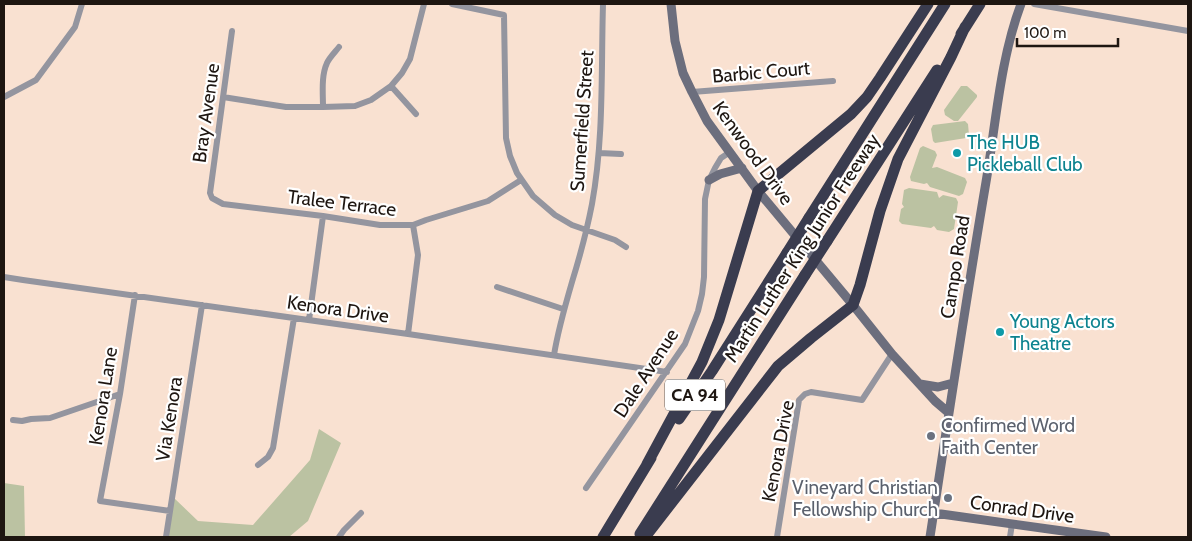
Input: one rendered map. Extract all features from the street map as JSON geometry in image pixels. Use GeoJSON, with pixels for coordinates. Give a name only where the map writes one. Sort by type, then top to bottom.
{"type":"FeatureCollection","features":[{"type":"Feature","properties":{"kind":"highway"},"geometry":{"type":"LineString","coordinates":[[647,464],[702,362],[716,328],[758,191],[844,120],[862,102],[880,78],[928,4]]}},
{"type":"Feature","properties":{"kind":"highway","name":"Martin Luther King Junior Freeway"},"geometry":{"type":"LineString","coordinates":[[603,537],[647,464],[712,371],[945,4]]}},
{"type":"Feature","properties":{"kind":"highway","name":"Martin Luther King Junior Freeway"},"geometry":{"type":"LineString","coordinates":[[638,537],[980,4]]}},
{"type":"Feature","properties":{"kind":"highway"},"geometry":{"type":"LineString","coordinates":[[645,537],[778,366],[853,305],[880,211],[898,159],[965,27]]}},
{"type":"Feature","properties":{"kind":"main road","name":"Kenwood Drive"},"geometry":{"type":"LineString","coordinates":[[671,4],[675,41],[684,73],[707,121],[758,191],[892,354],[935,401],[949,413]]}},
{"type":"Feature","properties":{"kind":"main road","name":"Campo Road"},"geometry":{"type":"LineString","coordinates":[[930,537],[976,234],[1006,57],[1014,22],[1021,4]]}},
{"type":"Feature","properties":{"kind":"main road"},"geometry":{"type":"LineString","coordinates":[[708,180],[720,174],[742,168]]}},
{"type":"Feature","properties":{"kind":"main road"},"geometry":{"type":"LineString","coordinates":[[920,384],[938,388],[954,383]]}},
{"type":"Feature","properties":{"kind":"main road","name":"Conrad Drive"},"geometry":{"type":"LineString","coordinates":[[934,513],[1106,537]]}},
{"type":"Feature","properties":{"kind":"street"},"geometry":{"type":"LineString","coordinates":[[4,97],[36,80],[75,27],[82,4]]}},
{"type":"Feature","properties":{"kind":"street"},"geometry":{"type":"LineString","coordinates":[[223,97],[286,107],[355,106],[363,104],[392,86],[402,73],[410,59],[424,4]]}},
{"type":"Feature","properties":{"kind":"street"},"geometry":{"type":"LineString","coordinates":[[452,4],[504,15],[506,138],[510,156],[521,180],[533,196],[563,220],[616,240],[626,247]]}},
{"type":"Feature","properties":{"kind":"street","name":"Sumerfield Street"},"geometry":{"type":"LineString","coordinates":[[554,355],[557,333],[592,205],[599,153],[603,4]]}},
{"type":"Feature","properties":{"kind":"street"},"geometry":{"type":"LineString","coordinates":[[1034,4],[1188,31]]}},
{"type":"Feature","properties":{"kind":"street","name":"Bray Avenue"},"geometry":{"type":"LineString","coordinates":[[212,198],[210,193],[232,31]]}},
{"type":"Feature","properties":{"kind":"street"},"geometry":{"type":"LineString","coordinates":[[324,107],[324,75],[327,62],[339,47]]}},
{"type":"Feature","properties":{"kind":"street","name":"Barbic Court"},"geometry":{"type":"LineString","coordinates":[[692,92],[832,81]]}},
{"type":"Feature","properties":{"kind":"street"},"geometry":{"type":"LineString","coordinates":[[392,86],[416,114]]}},
{"type":"Feature","properties":{"kind":"street","name":"Dale Avenue"},"geometry":{"type":"LineString","coordinates":[[586,488],[685,344],[698,311],[702,294],[708,180],[714,168],[730,152]]}},
{"type":"Feature","properties":{"kind":"street"},"geometry":{"type":"LineString","coordinates":[[599,153],[621,154]]}},
{"type":"Feature","properties":{"kind":"street","name":"Tralee Terrace"},"geometry":{"type":"LineString","coordinates":[[212,198],[223,204],[380,225],[413,225],[488,200],[521,180]]}},
{"type":"Feature","properties":{"kind":"street"},"geometry":{"type":"LineString","coordinates":[[310,320],[323,216]]}},
{"type":"Feature","properties":{"kind":"street"},"geometry":{"type":"LineString","coordinates":[[408,334],[418,255],[413,225]]}},
{"type":"Feature","properties":{"kind":"street","name":"Kenora Drive"},"geometry":{"type":"LineString","coordinates":[[4,277],[667,372]]}},
{"type":"Feature","properties":{"kind":"street"},"geometry":{"type":"LineString","coordinates":[[497,287],[564,309]]}},
{"type":"Feature","properties":{"kind":"street","name":"Kenora Lane"},"geometry":{"type":"LineString","coordinates":[[135,296],[120,394],[100,501],[170,511]]}},
{"type":"Feature","properties":{"kind":"street","name":"Via Kenora"},"geometry":{"type":"LineString","coordinates":[[166,537],[202,305]]}},
{"type":"Feature","properties":{"kind":"street"},"geometry":{"type":"LineString","coordinates":[[258,466],[268,457],[273,448],[294,318]]}},
{"type":"Feature","properties":{"kind":"street","name":"Kenora Drive"},"geometry":{"type":"LineString","coordinates":[[778,537],[799,400],[804,394],[811,392],[862,400],[892,354]]}},
{"type":"Feature","properties":{"kind":"street"},"geometry":{"type":"LineString","coordinates":[[14,420],[50,418],[120,394]]}},
{"type":"Feature","properties":{"kind":"street"},"geometry":{"type":"LineString","coordinates":[[340,537],[344,530],[361,513]]}},
{"type":"Feature","properties":{"kind":"street"},"geometry":{"type":"LineString","coordinates":[[1010,537],[1012,524]]}},
{"type":"Feature","properties":{"kind":"green space"},"geometry":{"type":"Polygon","coordinates":[[[961,86],[967,86],[977,97],[958,121],[954,121],[945,115],[944,110],[961,86]]]}},
{"type":"Feature","properties":{"kind":"green space"},"geometry":{"type":"Polygon","coordinates":[[[965,121],[968,124],[969,135],[966,138],[935,143],[933,141],[931,129],[933,125],[965,121]]]}},
{"type":"Feature","properties":{"kind":"green space"},"geometry":{"type":"Polygon","coordinates":[[[923,146],[935,151],[937,155],[932,168],[937,167],[965,178],[967,182],[963,194],[959,196],[930,187],[927,183],[911,181],[910,177],[920,148],[923,146]]]}},
{"type":"Feature","properties":{"kind":"green space"},"geometry":{"type":"Polygon","coordinates":[[[909,188],[937,192],[939,198],[943,195],[956,198],[958,202],[954,229],[949,232],[937,230],[934,226],[931,228],[902,224],[899,221],[901,209],[904,207],[902,204],[904,190],[909,188]]]}},
{"type":"Feature","properties":{"kind":"green space"},"geometry":{"type":"Polygon","coordinates":[[[319,429],[341,443],[308,521],[289,537],[166,537],[173,497],[198,521],[253,525],[310,460],[319,429]]]}},
{"type":"Feature","properties":{"kind":"green space"},"geometry":{"type":"Polygon","coordinates":[[[4,483],[24,486],[25,537],[4,537],[4,483]]]}},
{"type":"Feature","properties":{"kind":"place","name":"The HUB Pickleball Club"},"geometry":{"type":"Point","coordinates":[957,153]}},
{"type":"Feature","properties":{"kind":"place","name":"Young Actors Theatre"},"geometry":{"type":"Point","coordinates":[1000,332]}},
{"type":"Feature","properties":{"kind":"place","name":"Confirmed Word Faith Center"},"geometry":{"type":"Point","coordinates":[931,436]}},
{"type":"Feature","properties":{"kind":"place","name":"Vineyard Christian Fellowship Church"},"geometry":{"type":"Point","coordinates":[948,498]}}]}
